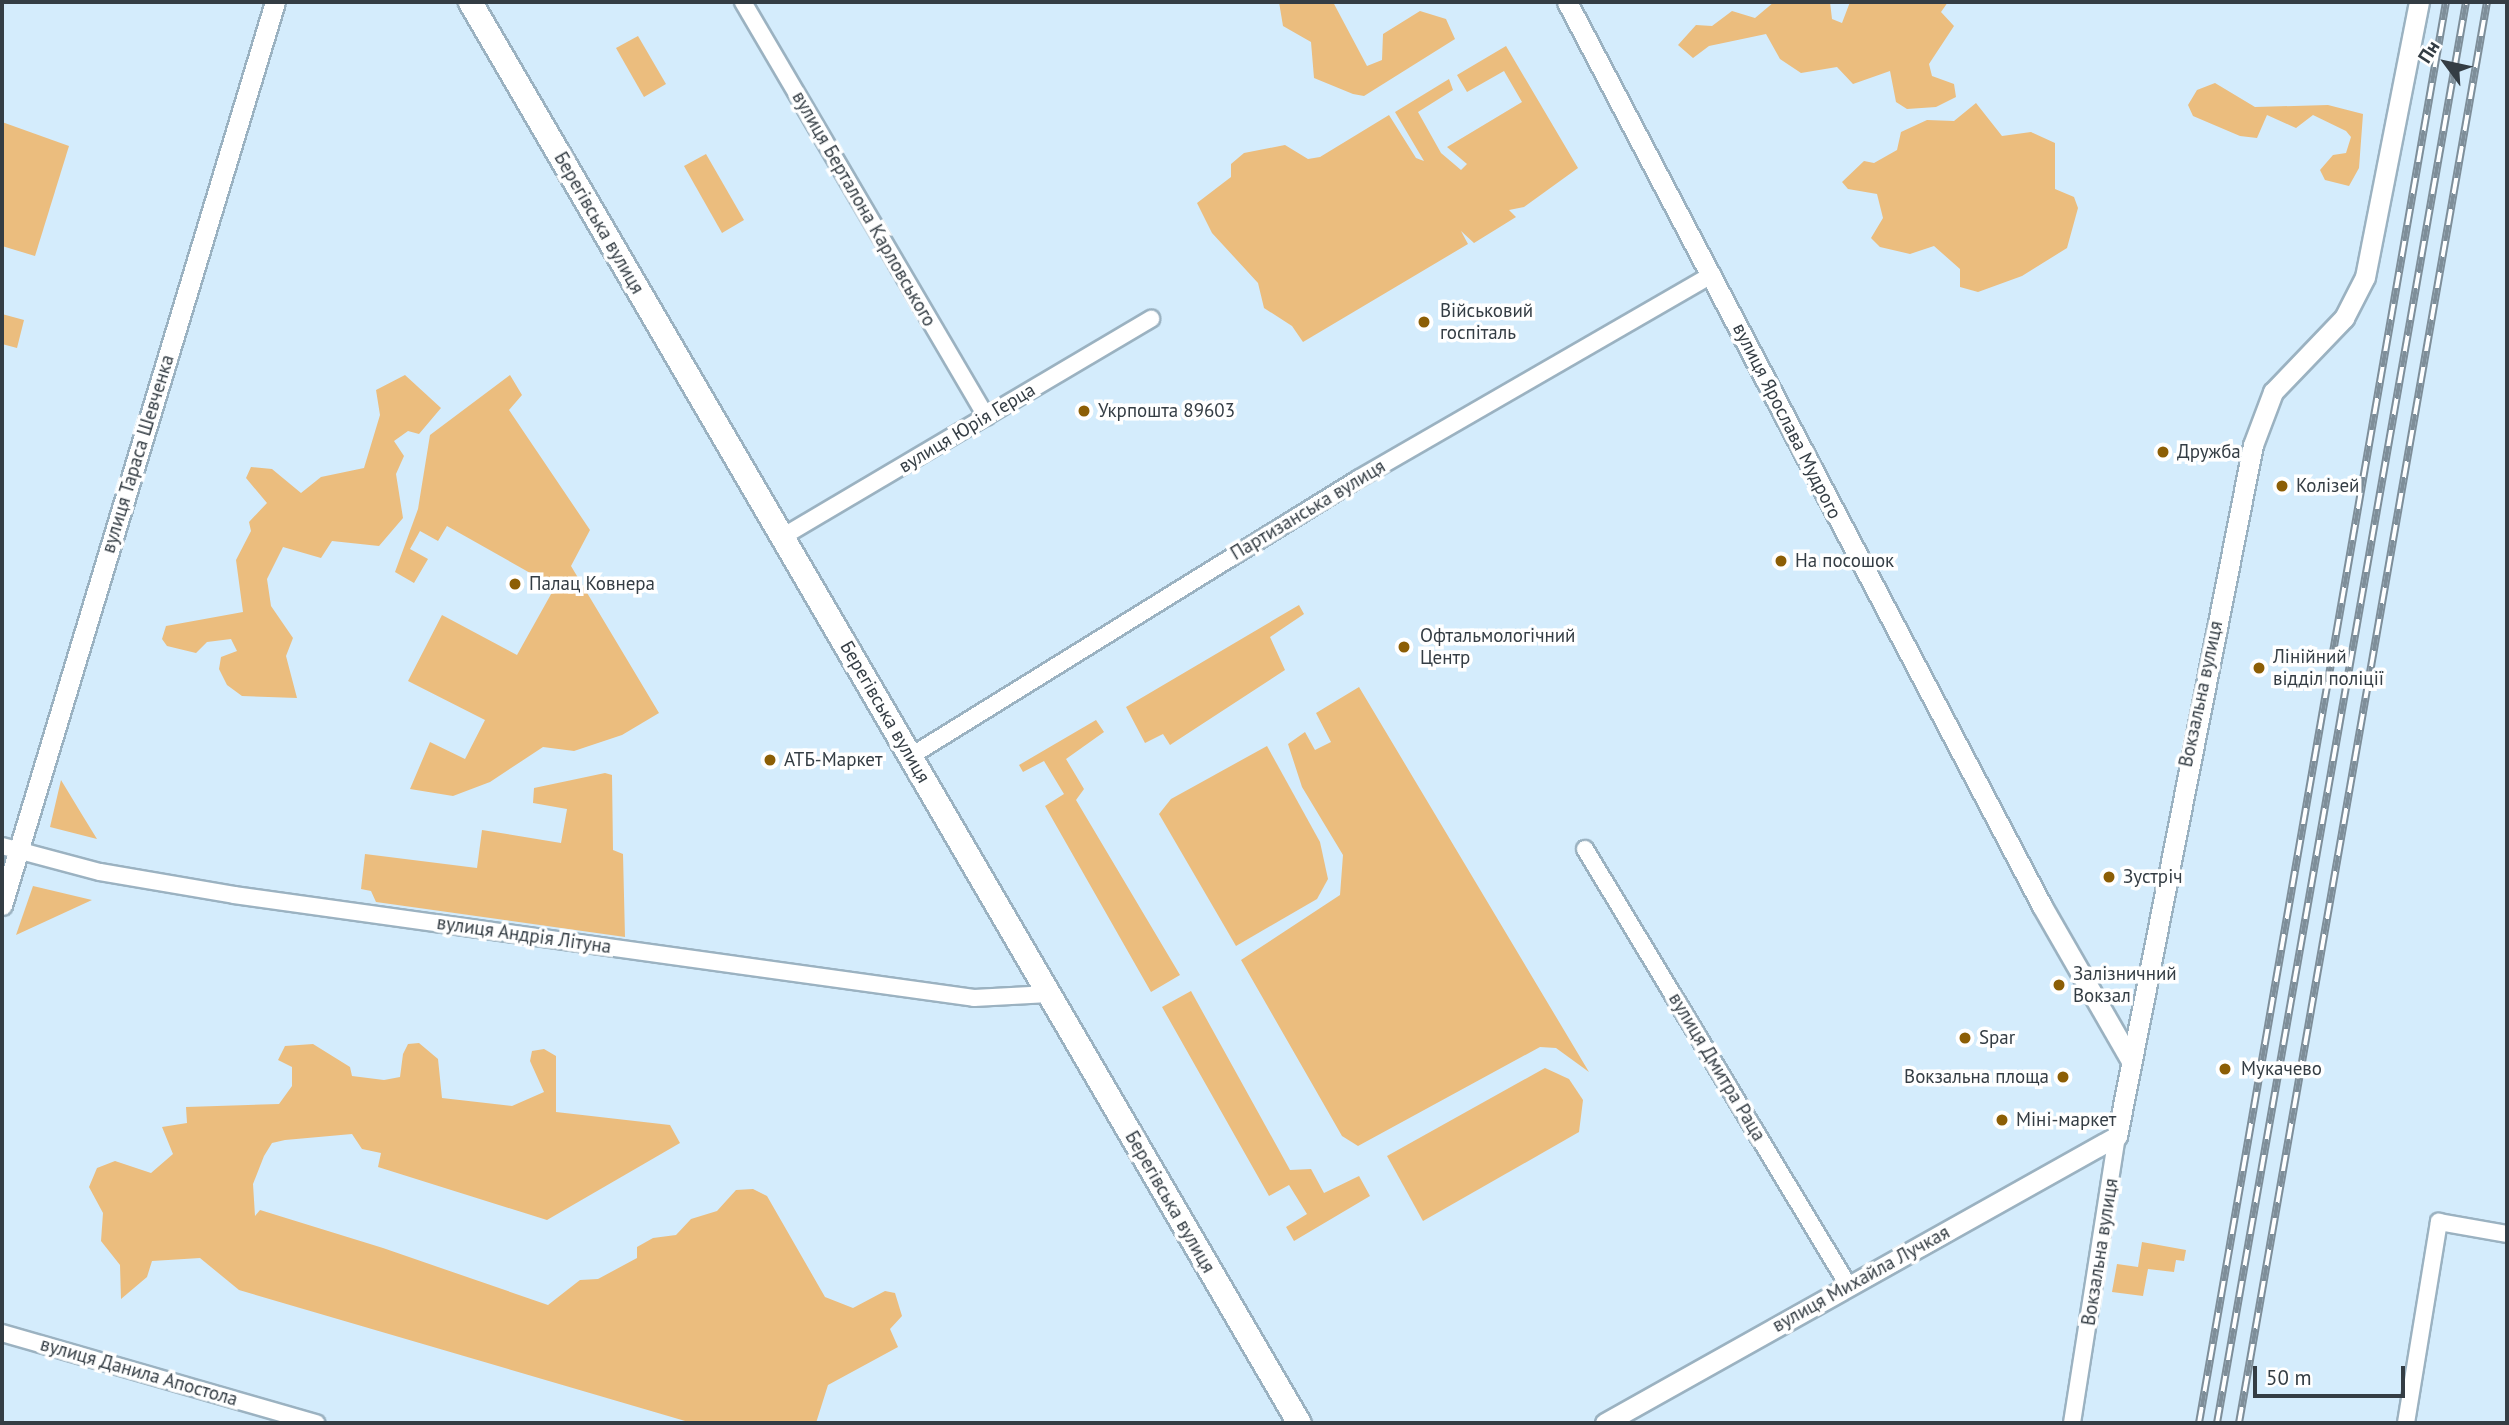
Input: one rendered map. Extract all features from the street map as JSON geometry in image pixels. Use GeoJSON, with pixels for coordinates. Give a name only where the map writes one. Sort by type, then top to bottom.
{"type":"FeatureCollection","features":[{"type":"Feature","properties":{"kind":"main road","name":"Берегівська вулиця"},"geometry":{"type":"LineString","coordinates":[[470,2],[1299,1423]]}},
{"type":"Feature","properties":{"kind":"street","name":"вулиця Тараса Шевченка"},"geometry":{"type":"LineString","coordinates":[[2,905],[10,848],[275,2]]}},
{"type":"Feature","properties":{"kind":"street","name":"вулиця Берталона Карловського"},"geometry":{"type":"LineString","coordinates":[[743,2],[986,417]]}},
{"type":"Feature","properties":{"kind":"street","name":"вулиця Ярослава Мудрого"},"geometry":{"type":"LineString","coordinates":[[1567,2],[2042,906],[2130,1059]]}},
{"type":"Feature","properties":{"kind":"street","name":"Вокзальна вулиця"},"geometry":{"type":"LineString","coordinates":[[2072,1423],[2130,1059],[2253,445],[2273,392],[2344,318],[2365,277],[2419,2]]}},
{"type":"Feature","properties":{"kind":"street","name":"Партизанська вулиця"},"geometry":{"type":"LineString","coordinates":[[911,756],[1358,479],[1712,275]]}},
{"type":"Feature","properties":{"kind":"street","name":"вулиця Юрія Герца"},"geometry":{"type":"LineString","coordinates":[[782,537],[1151,319]]}},
{"type":"Feature","properties":{"kind":"street","name":"вулиця Андрія Літуна"},"geometry":{"type":"LineString","coordinates":[[10,848],[172,886],[974,998],[1049,994]]}},
{"type":"Feature","properties":{"kind":"street","name":"вулиця Дмитра Раца"},"geometry":{"type":"LineString","coordinates":[[1585,849],[1848,1285]]}},
{"type":"Feature","properties":{"kind":"street","name":"вулиця Михайла Лучкая"},"geometry":{"type":"LineString","coordinates":[[1605,1423],[2117,1136]]}},
{"type":"Feature","properties":{"kind":"street"},"geometry":{"type":"LineString","coordinates":[[2406,1423],[2440,1222],[2507,1234]]}},
{"type":"Feature","properties":{"kind":"street","name":"вулиця Данила Апостола"},"geometry":{"type":"LineString","coordinates":[[2,1333],[316,1423]]}},
{"type":"Feature","properties":{"kind":"shaded area"},"geometry":{"type":"Polygon","coordinates":[[[1279,2],[1333,2],[1367,66],[1382,60],[1383,34],[1420,11],[1446,19],[1455,39],[1364,96],[1353,94],[1314,78],[1311,42],[1283,26],[1279,2]]]}},
{"type":"Feature","properties":{"kind":"shaded area"},"geometry":{"type":"Polygon","coordinates":[[[1774,2],[1830,2],[1832,19],[1842,23],[1850,2],[1948,2],[1941,12],[1954,26],[1929,64],[1932,76],[1954,84],[1956,97],[1936,107],[1907,109],[1896,102],[1890,71],[1853,84],[1837,67],[1801,73],[1780,59],[1766,34],[1709,46],[1693,58],[1678,45],[1696,25],[1712,26],[1732,11],[1755,18],[1774,2]]]}},
{"type":"Feature","properties":{"kind":"shaded area"},"geometry":{"type":"Polygon","coordinates":[[[638,36],[666,84],[644,97],[616,48],[638,36]]]}},
{"type":"Feature","properties":{"kind":"shaded area"},"geometry":{"type":"Polygon","coordinates":[[[1506,46],[1578,168],[1524,207],[1509,210],[1516,217],[1474,243],[1461,231],[1468,244],[1303,342],[1292,326],[1264,308],[1258,283],[1212,233],[1197,203],[1231,177],[1231,164],[1244,153],[1285,145],[1308,159],[1320,157],[1389,115],[1416,158],[1424,161],[1395,112],[1449,79],[1453,90],[1418,112],[1441,153],[1461,170],[1467,164],[1447,147],[1522,102],[1504,71],[1467,92],[1457,75],[1506,46]]]}},
{"type":"Feature","properties":{"kind":"shaded area"},"geometry":{"type":"Polygon","coordinates":[[[2215,83],[2255,107],[2328,105],[2363,114],[2359,168],[2349,186],[2325,180],[2320,170],[2333,155],[2346,153],[2351,137],[2346,131],[2313,115],[2296,128],[2267,115],[2257,138],[2240,136],[2193,116],[2188,105],[2197,90],[2215,83]]]}},
{"type":"Feature","properties":{"kind":"shaded area"},"geometry":{"type":"Polygon","coordinates":[[[1976,103],[2002,136],[2031,132],[2055,143],[2055,189],[2074,197],[2078,208],[2067,248],[2022,276],[1978,292],[1960,287],[1960,269],[1934,246],[1910,254],[1880,247],[1871,238],[1883,218],[1877,194],[1848,189],[1842,182],[1864,161],[1874,163],[1897,150],[1901,132],[1927,120],[1954,121],[1976,103]]]}},
{"type":"Feature","properties":{"kind":"shaded area"},"geometry":{"type":"Polygon","coordinates":[[[2,122],[69,146],[35,256],[2,246],[2,122]]]}},
{"type":"Feature","properties":{"kind":"shaded area"},"geometry":{"type":"Polygon","coordinates":[[[706,154],[744,220],[722,233],[684,166],[706,154]]]}},
{"type":"Feature","properties":{"kind":"shaded area"},"geometry":{"type":"Polygon","coordinates":[[[2,314],[24,320],[17,348],[2,344],[2,314]]]}},
{"type":"Feature","properties":{"kind":"shaded area"},"geometry":{"type":"Polygon","coordinates":[[[405,375],[441,408],[419,434],[408,431],[394,441],[404,456],[396,474],[403,518],[379,546],[332,541],[321,558],[283,547],[267,579],[271,606],[293,638],[286,656],[297,698],[242,696],[227,685],[219,669],[221,657],[237,651],[231,639],[207,642],[196,653],[167,646],[162,639],[166,626],[243,612],[236,560],[251,531],[249,522],[267,503],[246,478],[251,467],[272,469],[301,493],[321,477],[364,468],[380,415],[376,390],[405,375]]]}},
{"type":"Feature","properties":{"kind":"shaded area"},"geometry":{"type":"Polygon","coordinates":[[[510,375],[522,395],[509,410],[590,530],[571,566],[659,713],[622,735],[574,751],[543,747],[490,782],[453,796],[410,789],[430,742],[465,759],[485,720],[408,681],[442,615],[517,655],[555,587],[447,526],[438,541],[420,531],[410,549],[428,559],[414,583],[395,572],[418,509],[430,435],[510,375]]]}},
{"type":"Feature","properties":{"kind":"shaded area"},"geometry":{"type":"Polygon","coordinates":[[[1299,605],[1304,614],[1270,637],[1285,670],[1170,745],[1163,734],[1145,743],[1126,707],[1299,605]]]}},
{"type":"Feature","properties":{"kind":"shaded area"},"geometry":{"type":"Polygon","coordinates":[[[1359,687],[1589,1072],[1556,1048],[1540,1047],[1358,1146],[1342,1136],[1241,960],[1340,895],[1343,855],[1302,787],[1288,744],[1305,732],[1315,750],[1331,742],[1316,713],[1359,687]]]}},
{"type":"Feature","properties":{"kind":"shaded area"},"geometry":{"type":"Polygon","coordinates":[[[1096,720],[1104,732],[1066,759],[1084,789],[1076,800],[1180,975],[1151,992],[1045,806],[1064,794],[1044,761],[1023,772],[1019,765],[1096,720]]]}},
{"type":"Feature","properties":{"kind":"shaded area"},"geometry":{"type":"Polygon","coordinates":[[[1267,746],[1320,842],[1328,879],[1317,899],[1236,946],[1159,814],[1171,799],[1267,746]]]}},
{"type":"Feature","properties":{"kind":"shaded area"},"geometry":{"type":"Polygon","coordinates":[[[605,773],[612,775],[613,850],[623,854],[625,937],[376,902],[371,891],[361,889],[365,854],[477,868],[482,830],[561,843],[567,809],[533,803],[534,788],[605,773]]]}},
{"type":"Feature","properties":{"kind":"shaded area"},"geometry":{"type":"Polygon","coordinates":[[[61,780],[81,813],[97,839],[50,827],[61,780]]]}},
{"type":"Feature","properties":{"kind":"shaded area"},"geometry":{"type":"Polygon","coordinates":[[[33,886],[92,900],[16,935],[33,886]]]}},
{"type":"Feature","properties":{"kind":"shaded area"},"geometry":{"type":"Polygon","coordinates":[[[1191,991],[1290,1170],[1311,1169],[1324,1193],[1359,1176],[1370,1196],[1294,1241],[1286,1227],[1307,1214],[1289,1185],[1269,1196],[1162,1007],[1191,991]]]}},
{"type":"Feature","properties":{"kind":"shaded area"},"geometry":{"type":"Polygon","coordinates":[[[419,1043],[438,1059],[442,1098],[512,1106],[544,1092],[530,1061],[532,1051],[544,1049],[556,1056],[556,1112],[670,1125],[680,1143],[547,1220],[378,1167],[381,1153],[362,1149],[352,1134],[285,1140],[272,1143],[264,1156],[253,1184],[255,1216],[260,1210],[383,1248],[548,1305],[580,1280],[598,1279],[637,1258],[637,1247],[653,1238],[676,1235],[691,1219],[717,1211],[736,1190],[753,1189],[767,1196],[825,1297],[853,1308],[885,1291],[895,1293],[902,1316],[890,1329],[898,1347],[828,1385],[816,1423],[692,1423],[239,1290],[200,1258],[152,1261],[147,1277],[121,1299],[120,1265],[101,1241],[103,1213],[89,1187],[97,1168],[115,1161],[151,1173],[173,1154],[162,1127],[187,1123],[186,1107],[279,1104],[292,1086],[292,1067],[278,1060],[285,1046],[313,1044],[350,1067],[352,1076],[384,1080],[400,1077],[403,1054],[408,1044],[419,1043]]]}},
{"type":"Feature","properties":{"kind":"shaded area"},"geometry":{"type":"Polygon","coordinates":[[[1545,1068],[1569,1079],[1583,1100],[1579,1132],[1423,1221],[1387,1156],[1545,1068]]]}},
{"type":"Feature","properties":{"kind":"shaded area"},"geometry":{"type":"Polygon","coordinates":[[[2142,1242],[2186,1250],[2184,1261],[2176,1260],[2174,1272],[2148,1269],[2143,1296],[2112,1292],[2117,1264],[2138,1267],[2142,1242]]]}},
{"type":"Feature","properties":{"kind":"railway"},"geometry":{"type":"LineString","coordinates":[[2199,1423],[2446,2]]}},
{"type":"Feature","properties":{"kind":"railway"},"geometry":{"type":"LineString","coordinates":[[2217,1423],[2466,2]]}},
{"type":"Feature","properties":{"kind":"railway"},"geometry":{"type":"LineString","coordinates":[[2239,1423],[2487,2]]}},
{"type":"Feature","properties":{"kind":"place","name":"Військовий госпіталь"},"geometry":{"type":"Point","coordinates":[1424,322]}},
{"type":"Feature","properties":{"kind":"place","name":"Укрпошта 89603"},"geometry":{"type":"Point","coordinates":[1084,411]}},
{"type":"Feature","properties":{"kind":"place","name":"Дружба"},"geometry":{"type":"Point","coordinates":[2163,452]}},
{"type":"Feature","properties":{"kind":"place","name":"Колізей"},"geometry":{"type":"Point","coordinates":[2282,486]}},
{"type":"Feature","properties":{"kind":"place","name":"На посошок"},"geometry":{"type":"Point","coordinates":[1781,561]}},
{"type":"Feature","properties":{"kind":"place","name":"Палац Ковнера"},"geometry":{"type":"Point","coordinates":[515,584]}},
{"type":"Feature","properties":{"kind":"place","name":"Офтальмологічний Центр"},"geometry":{"type":"Point","coordinates":[1404,647]}},
{"type":"Feature","properties":{"kind":"place","name":"Лінійний відділ поліції"},"geometry":{"type":"Point","coordinates":[2259,668]}},
{"type":"Feature","properties":{"kind":"place","name":"АТБ-Маркет"},"geometry":{"type":"Point","coordinates":[770,760]}},
{"type":"Feature","properties":{"kind":"place","name":"Зустріч"},"geometry":{"type":"Point","coordinates":[2109,877]}},
{"type":"Feature","properties":{"kind":"place","name":"Залізничний Вокзал"},"geometry":{"type":"Point","coordinates":[2059,985]}},
{"type":"Feature","properties":{"kind":"place","name":"Spar"},"geometry":{"type":"Point","coordinates":[1965,1038]}},
{"type":"Feature","properties":{"kind":"place","name":"Мукачево"},"geometry":{"type":"Point","coordinates":[2225,1069]}},
{"type":"Feature","properties":{"kind":"place","name":"Вокзальна площа"},"geometry":{"type":"Point","coordinates":[2063,1077]}},
{"type":"Feature","properties":{"kind":"place","name":"Міні-маркет"},"geometry":{"type":"Point","coordinates":[2002,1120]}}]}
